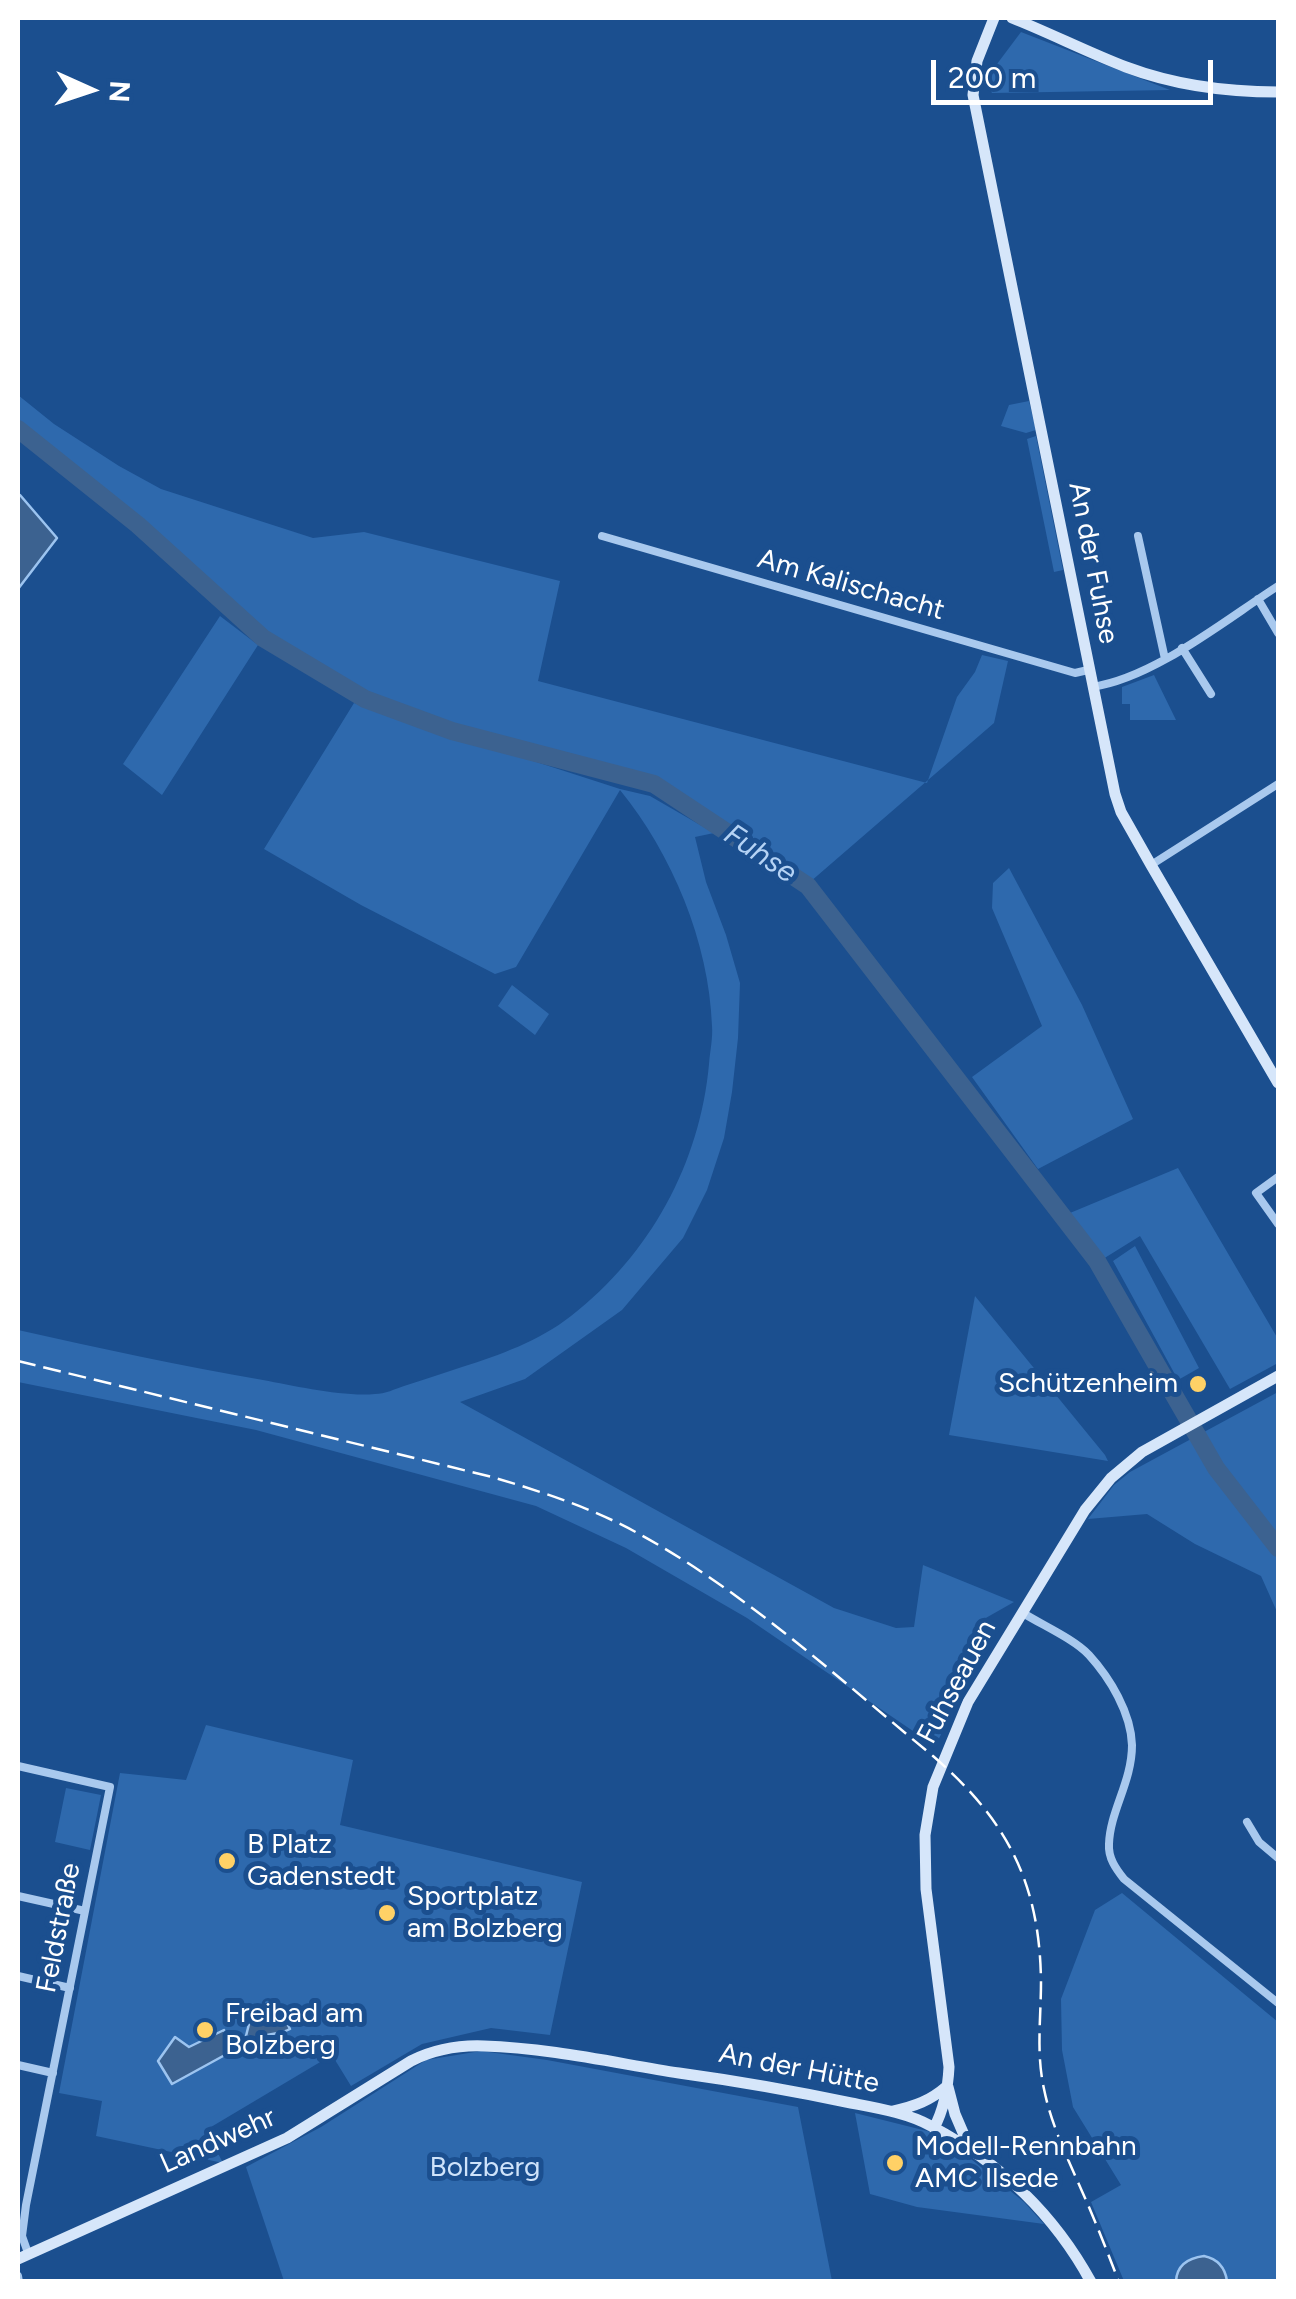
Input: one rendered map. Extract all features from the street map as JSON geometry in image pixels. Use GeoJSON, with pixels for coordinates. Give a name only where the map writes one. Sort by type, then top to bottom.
{"type":"FeatureCollection","features":[{"type":"Feature","properties":{"kind":"street","name":"An der Fuhse"},"geometry":{"type":"LineString","coordinates":[[994,18],[977,62],[973,95],[1115,794],[1151,866],[1273,1062],[1278,1083]]}},
{"type":"Feature","properties":{"kind":"street"},"geometry":{"type":"LineString","coordinates":[[1012,18],[1129,68],[1198,86],[1278,92]]}},
{"type":"Feature","properties":{"kind":"street","name":"Am Kalischacht"},"geometry":{"type":"LineString","coordinates":[[602,536],[1075,673],[1088,670]]}},
{"type":"Feature","properties":{"kind":"street"},"geometry":{"type":"LineString","coordinates":[[1138,536],[1165,659]]}},
{"type":"Feature","properties":{"kind":"street"},"geometry":{"type":"LineString","coordinates":[[1092,687],[1145,670],[1278,586]]}},
{"type":"Feature","properties":{"kind":"street"},"geometry":{"type":"LineString","coordinates":[[1258,599],[1278,633]]}},
{"type":"Feature","properties":{"kind":"street"},"geometry":{"type":"LineString","coordinates":[[1182,648],[1210,694]]}},
{"type":"Feature","properties":{"kind":"street"},"geometry":{"type":"LineString","coordinates":[[1151,866],[1278,784]]}},
{"type":"Feature","properties":{"kind":"street"},"geometry":{"type":"LineString","coordinates":[[1278,1177],[1256,1193],[1278,1224]]}},
{"type":"Feature","properties":{"kind":"street","name":"Fuhseauen"},"geometry":{"type":"LineString","coordinates":[[934,2128],[940,2118],[950,2067],[924,1861],[927,1814],[933,1786],[968,1702],[1085,1510],[1112,1478],[1126,1464],[1278,1376]]}},
{"type":"Feature","properties":{"kind":"street"},"geometry":{"type":"LineString","coordinates":[[1023,1613],[1086,1652],[1110,1682],[1125,1716],[1132,1747],[1128,1782],[1108,1846],[1113,1866],[1278,2003]]}},
{"type":"Feature","properties":{"kind":"street","name":"Feldstraße"},"geometry":{"type":"LineString","coordinates":[[18,1766],[110,1787],[53,2073],[22,2204],[23,2256]]}},
{"type":"Feature","properties":{"kind":"street"},"geometry":{"type":"LineString","coordinates":[[1247,1822],[1259,1842],[1278,1858]]}},
{"type":"Feature","properties":{"kind":"street"},"geometry":{"type":"LineString","coordinates":[[18,1896],[85,1912]]}},
{"type":"Feature","properties":{"kind":"street"},"geometry":{"type":"LineString","coordinates":[[18,1976],[70,1988]]}},
{"type":"Feature","properties":{"kind":"street","name":"An der Hütte"},"geometry":{"type":"LineString","coordinates":[[430,2052],[457,2046],[544,2052],[790,2090],[888,2112],[934,2128],[970,2149],[1026,2193],[1052,2222],[1092,2282]]}},
{"type":"Feature","properties":{"kind":"street","name":"Landwehr"},"geometry":{"type":"LineString","coordinates":[[23,2256],[287,2138],[430,2052]]}},
{"type":"Feature","properties":{"kind":"street"},"geometry":{"type":"LineString","coordinates":[[18,2065],[53,2073]]}},
{"type":"Feature","properties":{"kind":"street"},"geometry":{"type":"LineString","coordinates":[[888,2112],[919,2106],[948,2086],[954,2114],[970,2149]]}},
{"type":"Feature","properties":{"kind":"green space"},"geometry":{"type":"Polygon","coordinates":[[[1021,32],[1170,90],[992,93],[985,80],[1021,32]]]}},
{"type":"Feature","properties":{"kind":"green space"},"geometry":{"type":"Polygon","coordinates":[[[18,395],[54,424],[161,489],[313,538],[364,532],[560,581],[538,681],[925,783],[810,882],[656,781],[454,726],[373,697],[261,631],[131,510],[18,421],[18,395]]]}},
{"type":"Feature","properties":{"kind":"green space"},"geometry":{"type":"Polygon","coordinates":[[[1029,401],[1036,430],[1026,433],[1001,426],[1009,405],[1029,401]]]}},
{"type":"Feature","properties":{"kind":"green space"},"geometry":{"type":"Polygon","coordinates":[[[1036,436],[1063,570],[1054,572],[1027,439],[1036,436]]]}},
{"type":"Feature","properties":{"kind":"green space"},"geometry":{"type":"Polygon","coordinates":[[[220,616],[258,645],[162,795],[123,764],[220,616]]]}},
{"type":"Feature","properties":{"kind":"green space"},"geometry":{"type":"Polygon","coordinates":[[[982,655],[1008,661],[994,723],[928,780],[957,697],[982,655]]]}},
{"type":"Feature","properties":{"kind":"green space"},"geometry":{"type":"Polygon","coordinates":[[[1154,675],[1176,720],[1130,720],[1130,704],[1122,704],[1122,687],[1154,675]]]}},
{"type":"Feature","properties":{"kind":"green space"},"geometry":{"type":"Polygon","coordinates":[[[354,703],[650,796],[714,833],[695,837],[740,983],[732,1092],[724,1138],[707,1190],[683,1238],[622,1310],[525,1379],[460,1402],[834,1608],[896,1628],[914,1627],[923,1565],[1014,1602],[984,1619],[987,1633],[993,1635],[935,1746],[747,1618],[626,1548],[536,1506],[256,1430],[18,1382],[18,1330],[304,1388],[348,1394],[386,1392],[505,1352],[559,1325],[625,1265],[666,1204],[695,1137],[704,1101],[712,1031],[704,963],[695,931],[656,842],[620,790],[516,967],[495,974],[361,905],[264,849],[354,703]]]}},
{"type":"Feature","properties":{"kind":"green space"},"geometry":{"type":"Polygon","coordinates":[[[1009,868],[1082,1005],[1133,1119],[1038,1169],[972,1077],[1042,1026],[992,908],[993,883],[1009,868]]]}},
{"type":"Feature","properties":{"kind":"green space"},"geometry":{"type":"Polygon","coordinates":[[[512,985],[549,1014],[535,1035],[498,1006],[512,985]]]}},
{"type":"Feature","properties":{"kind":"green space"},"geometry":{"type":"Polygon","coordinates":[[[1178,1168],[1278,1339],[1278,1363],[1230,1389],[1140,1236],[1103,1259],[1070,1213],[1178,1168]]]}},
{"type":"Feature","properties":{"kind":"green space"},"geometry":{"type":"Polygon","coordinates":[[[1135,1246],[1199,1368],[1178,1380],[1113,1261],[1135,1246]]]}},
{"type":"Feature","properties":{"kind":"green space"},"geometry":{"type":"Polygon","coordinates":[[[975,1296],[1105,1455],[1108,1461],[949,1435],[975,1296]]]}},
{"type":"Feature","properties":{"kind":"green space"},"geometry":{"type":"Polygon","coordinates":[[[1278,1392],[1278,1614],[1261,1576],[1195,1544],[1147,1514],[1088,1519],[1114,1485],[1130,1472],[1278,1392]]]}},
{"type":"Feature","properties":{"kind":"green space","name":"Sportplatz am Bolzberg"},"geometry":{"type":"Polygon","coordinates":[[[206,1725],[353,1760],[340,1825],[582,1882],[550,2035],[491,2028],[422,2044],[351,2086],[332,2055],[206,2130],[223,2163],[96,2136],[102,2101],[59,2093],[120,1773],[186,1780],[206,1725]]]}},
{"type":"Feature","properties":{"kind":"green space"},"geometry":{"type":"Polygon","coordinates":[[[66,1788],[101,1795],[90,1850],[55,1842],[66,1788]]]}},
{"type":"Feature","properties":{"kind":"green space"},"geometry":{"type":"Polygon","coordinates":[[[1122,1893],[1278,2022],[1278,2281],[1124,2281],[1091,2202],[1121,2185],[1073,2107],[1062,2050],[1061,1999],[1095,1910],[1122,1893]]]}},
{"type":"Feature","properties":{"kind":"green space","name":"Bolzberg"},"geometry":{"type":"Polygon","coordinates":[[[481,2051],[798,2107],[832,2281],[284,2281],[246,2167],[321,2127],[426,2060],[481,2051]]]}},
{"type":"Feature","properties":{"kind":"green space"},"geometry":{"type":"Polygon","coordinates":[[[855,2113],[944,2137],[1024,2202],[1044,2224],[917,2207],[870,2194],[855,2113]]]}},
{"type":"Feature","properties":{"kind":"shaded area"},"geometry":{"type":"Polygon","coordinates":[[[18,496],[57,538],[18,589],[18,496]]]}},
{"type":"Feature","properties":{"kind":"shaded area"},"geometry":{"type":"Polygon","coordinates":[[[269,2007],[280,2010],[290,2029],[255,2039],[246,2036],[251,2016],[269,2007]]]}},
{"type":"Feature","properties":{"kind":"shaded area"},"geometry":{"type":"Polygon","coordinates":[[[224,2030],[234,2050],[172,2084],[158,2061],[175,2037],[189,2047],[224,2030]]]}},
{"type":"Feature","properties":{"kind":"shaded area"},"geometry":{"type":"Polygon","coordinates":[[[1204,2256],[1220,2264],[1227,2281],[1176,2281],[1184,2263],[1204,2256]]]}},
{"type":"Feature","properties":{"kind":"waterway","name":"Fuhse"},"geometry":{"type":"LineString","coordinates":[[18,429],[138,525],[263,638],[365,699],[452,731],[654,784],[808,886],[1097,1261],[1216,1468],[1278,1548]]}},
{"type":"Feature","properties":{"kind":"railway"},"geometry":{"type":"LineString","coordinates":[[18,1361],[492,1477],[549,1495],[605,1517],[680,1558],[828,1668],[959,1780],[981,1804],[1014,1856],[1026,1884],[1039,1946],[1040,2062],[1047,2102],[1119,2282]]}},
{"type":"Feature","properties":{"kind":"place","name":"Schützenheim"},"geometry":{"type":"Point","coordinates":[1198,1384]}},
{"type":"Feature","properties":{"kind":"place","name":"B Platz Gadenstedt"},"geometry":{"type":"Point","coordinates":[227,1861]}},
{"type":"Feature","properties":{"kind":"place","name":"Sportplatz am Bolzberg"},"geometry":{"type":"Point","coordinates":[387,1913]}},
{"type":"Feature","properties":{"kind":"place","name":"Freibad am Bolzberg"},"geometry":{"type":"Point","coordinates":[205,2030]}},
{"type":"Feature","properties":{"kind":"place","name":"Modell-Rennbahn AMC Ilsede"},"geometry":{"type":"Point","coordinates":[895,2163]}}]}
